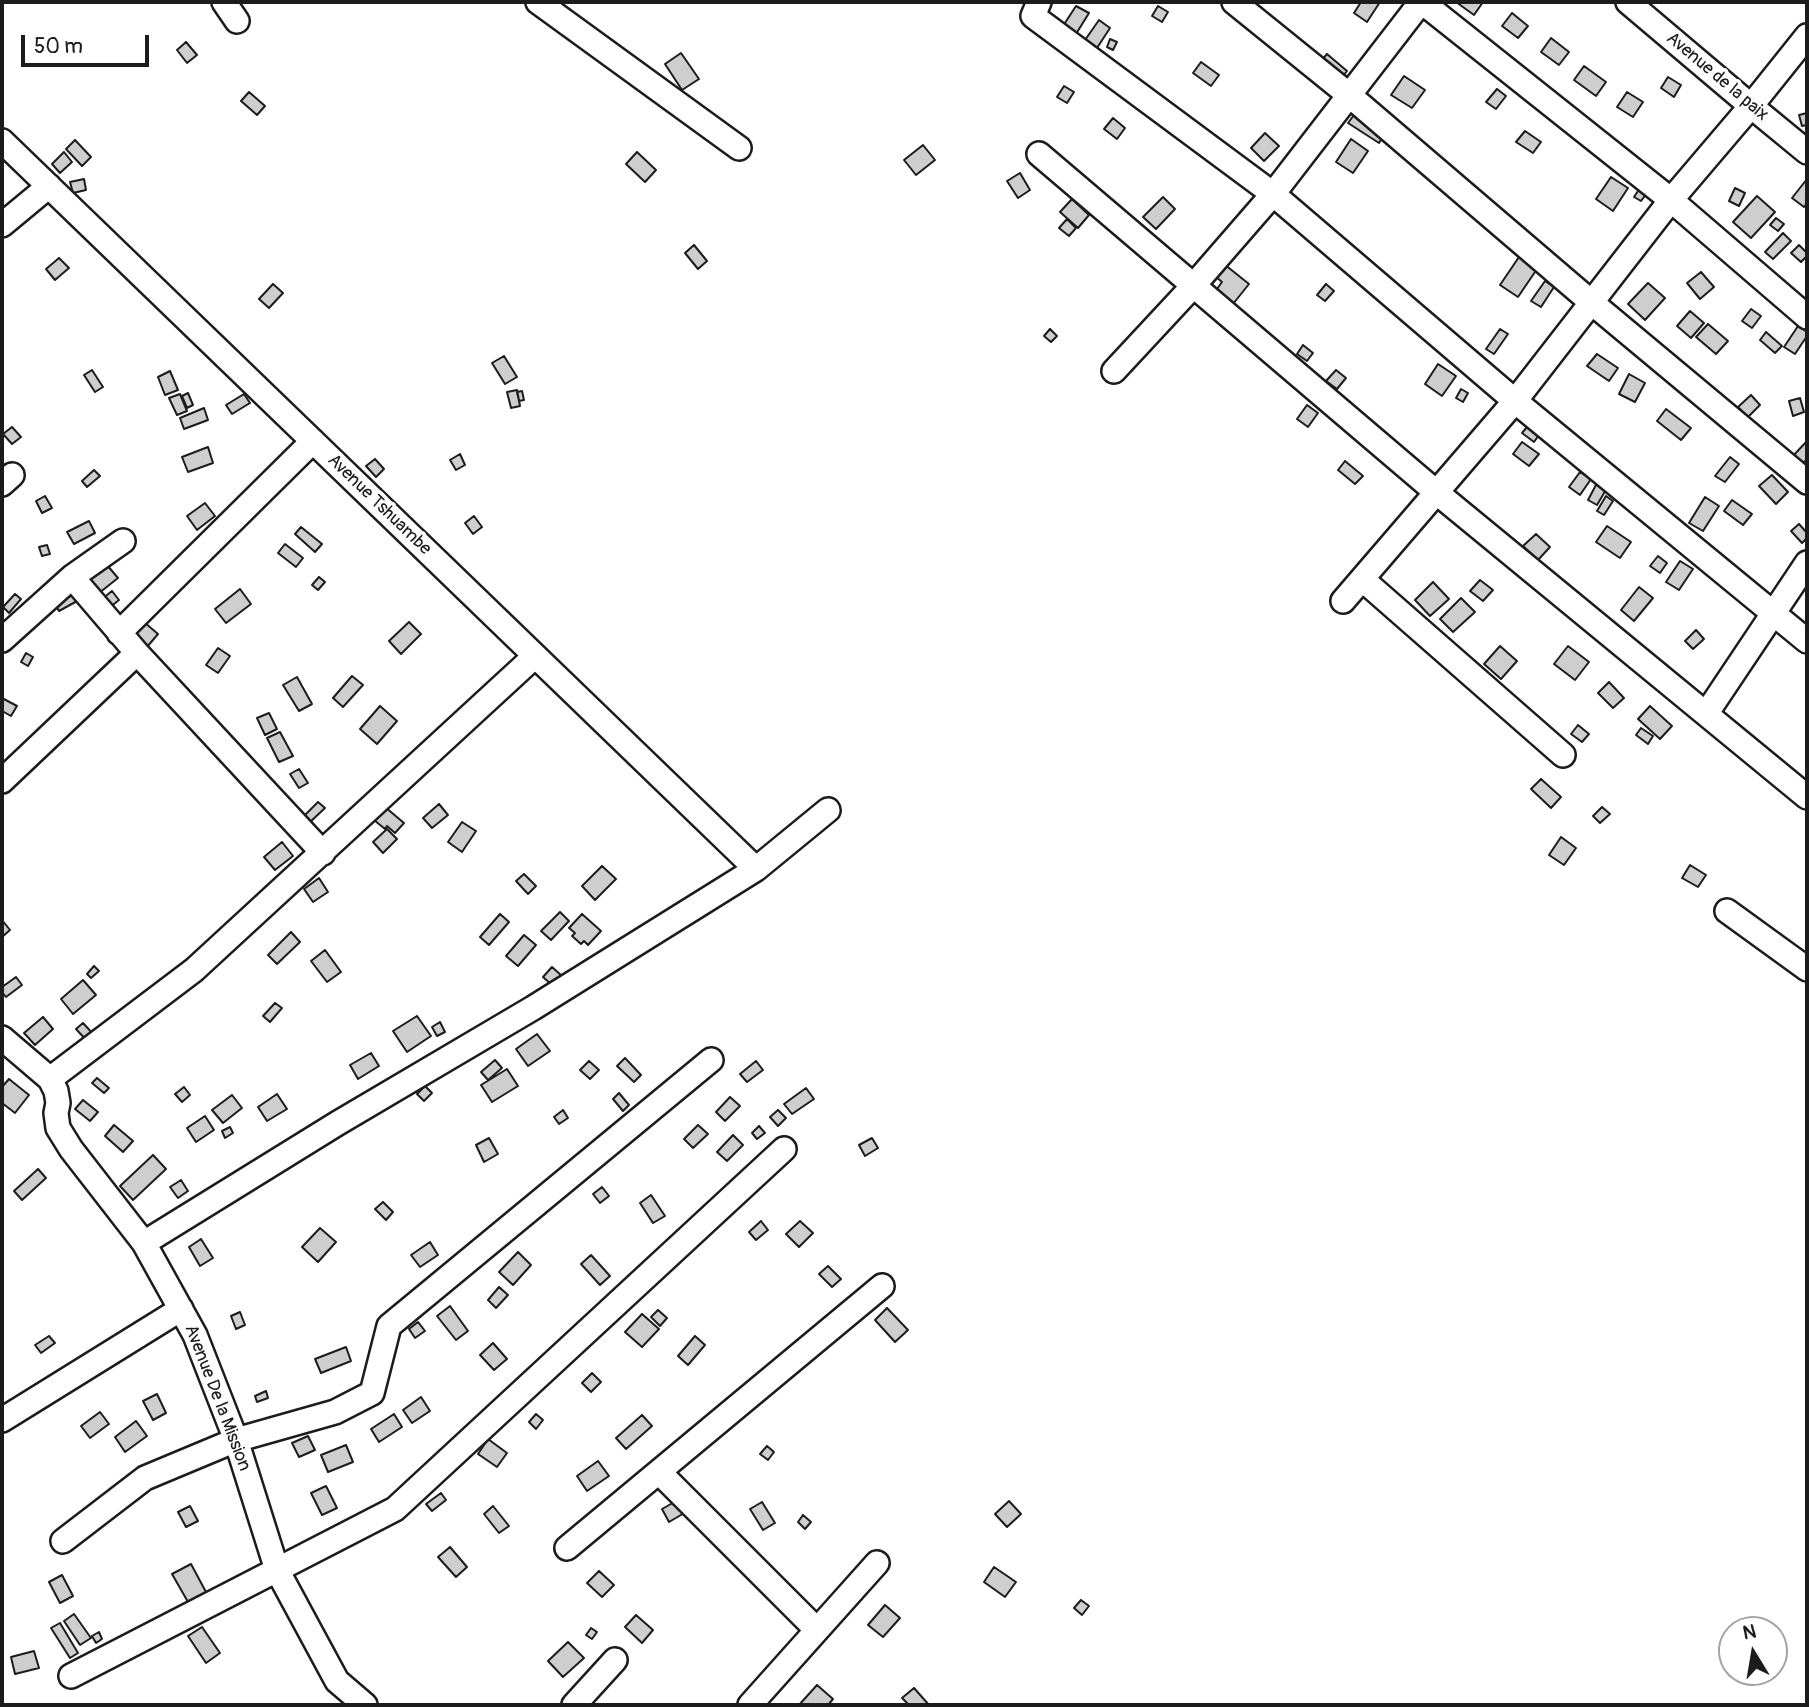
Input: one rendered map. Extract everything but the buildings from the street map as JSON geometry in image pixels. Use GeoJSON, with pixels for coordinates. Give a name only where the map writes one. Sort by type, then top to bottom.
{"type":"FeatureCollection","features":[{"type":"Feature","properties":{"kind":"street"},"geometry":{"type":"LineString","coordinates":[[538,2],[738,148]]}},
{"type":"Feature","properties":{"kind":"street"},"geometry":{"type":"LineString","coordinates":[[1234,2],[1349,95],[1807,482]]}},
{"type":"Feature","properties":{"kind":"street"},"geometry":{"type":"LineString","coordinates":[[1114,371],[1273,194],[1422,2],[1671,200],[1807,317]]}},
{"type":"Feature","properties":{"kind":"street","name":"Avenue de la paix"},"geometry":{"type":"LineString","coordinates":[[1628,2],[1807,152]]}},
{"type":"Feature","properties":{"kind":"street"},"geometry":{"type":"LineString","coordinates":[[1036,9],[1273,194],[1515,401],[1807,641]]}},
{"type":"Feature","properties":{"kind":"street"},"geometry":{"type":"LineString","coordinates":[[1343,601],[1515,401],[1671,200],[1807,36]]}},
{"type":"Feature","properties":{"kind":"street","name":"Avenue Tshuambe"},"geometry":{"type":"LineString","coordinates":[[2,141],[756,869]]}},
{"type":"Feature","properties":{"kind":"street"},"geometry":{"type":"LineString","coordinates":[[1039,154],[1436,492],[1807,797]]}},
{"type":"Feature","properties":{"kind":"street"},"geometry":{"type":"LineString","coordinates":[[2,225],[49,186]]}},
{"type":"Feature","properties":{"kind":"street"},"geometry":{"type":"LineString","coordinates":[[119,633],[313,441]]}},
{"type":"Feature","properties":{"kind":"street"},"geometry":{"type":"LineString","coordinates":[[2,640],[72,577],[123,541]]}},
{"type":"Feature","properties":{"kind":"street"},"geometry":{"type":"LineString","coordinates":[[1706,714],[1807,564]]}},
{"type":"Feature","properties":{"kind":"street"},"geometry":{"type":"LineString","coordinates":[[72,577],[137,653],[323,853]]}},
{"type":"Feature","properties":{"kind":"street"},"geometry":{"type":"LineString","coordinates":[[1362,579],[1563,755]]}},
{"type":"Feature","properties":{"kind":"street"},"geometry":{"type":"LineString","coordinates":[[2,781],[137,653]]}},
{"type":"Feature","properties":{"kind":"street"},"geometry":{"type":"LineString","coordinates":[[2,1038],[50,1079],[194,970],[535,656]]}},
{"type":"Feature","properties":{"kind":"street"},"geometry":{"type":"LineString","coordinates":[[144,1243],[338,1123],[533,1008],[756,869],[828,810]]}},
{"type":"Feature","properties":{"kind":"street"},"geometry":{"type":"LineString","coordinates":[[1727,911],[1807,969]]}},
{"type":"Feature","properties":{"kind":"street"},"geometry":{"type":"LineString","coordinates":[[63,1541],[145,1478],[236,1440],[335,1412],[372,1393],[389,1326],[711,1060]]}},
{"type":"Feature","properties":{"kind":"street","name":"Avenue De la Mission"},"geometry":{"type":"LineString","coordinates":[[50,1079],[58,1103],[58,1128],[71,1149],[144,1243],[195,1335],[236,1440],[277,1570],[337,1681],[365,1705]]}},
{"type":"Feature","properties":{"kind":"street"},"geometry":{"type":"LineString","coordinates":[[71,1676],[395,1509],[784,1149]]}},
{"type":"Feature","properties":{"kind":"street"},"geometry":{"type":"LineString","coordinates":[[567,1548],[882,1286]]}},
{"type":"Feature","properties":{"kind":"street"},"geometry":{"type":"LineString","coordinates":[[2,1420],[181,1309]]}},
{"type":"Feature","properties":{"kind":"street"},"geometry":{"type":"LineString","coordinates":[[659,1472],[817,1630]]}},
{"type":"Feature","properties":{"kind":"street"},"geometry":{"type":"LineString","coordinates":[[750,1705],[877,1563]]}},
{"type":"Feature","properties":{"kind":"street"},"geometry":{"type":"LineString","coordinates":[[574,1705],[615,1660]]}}]}
